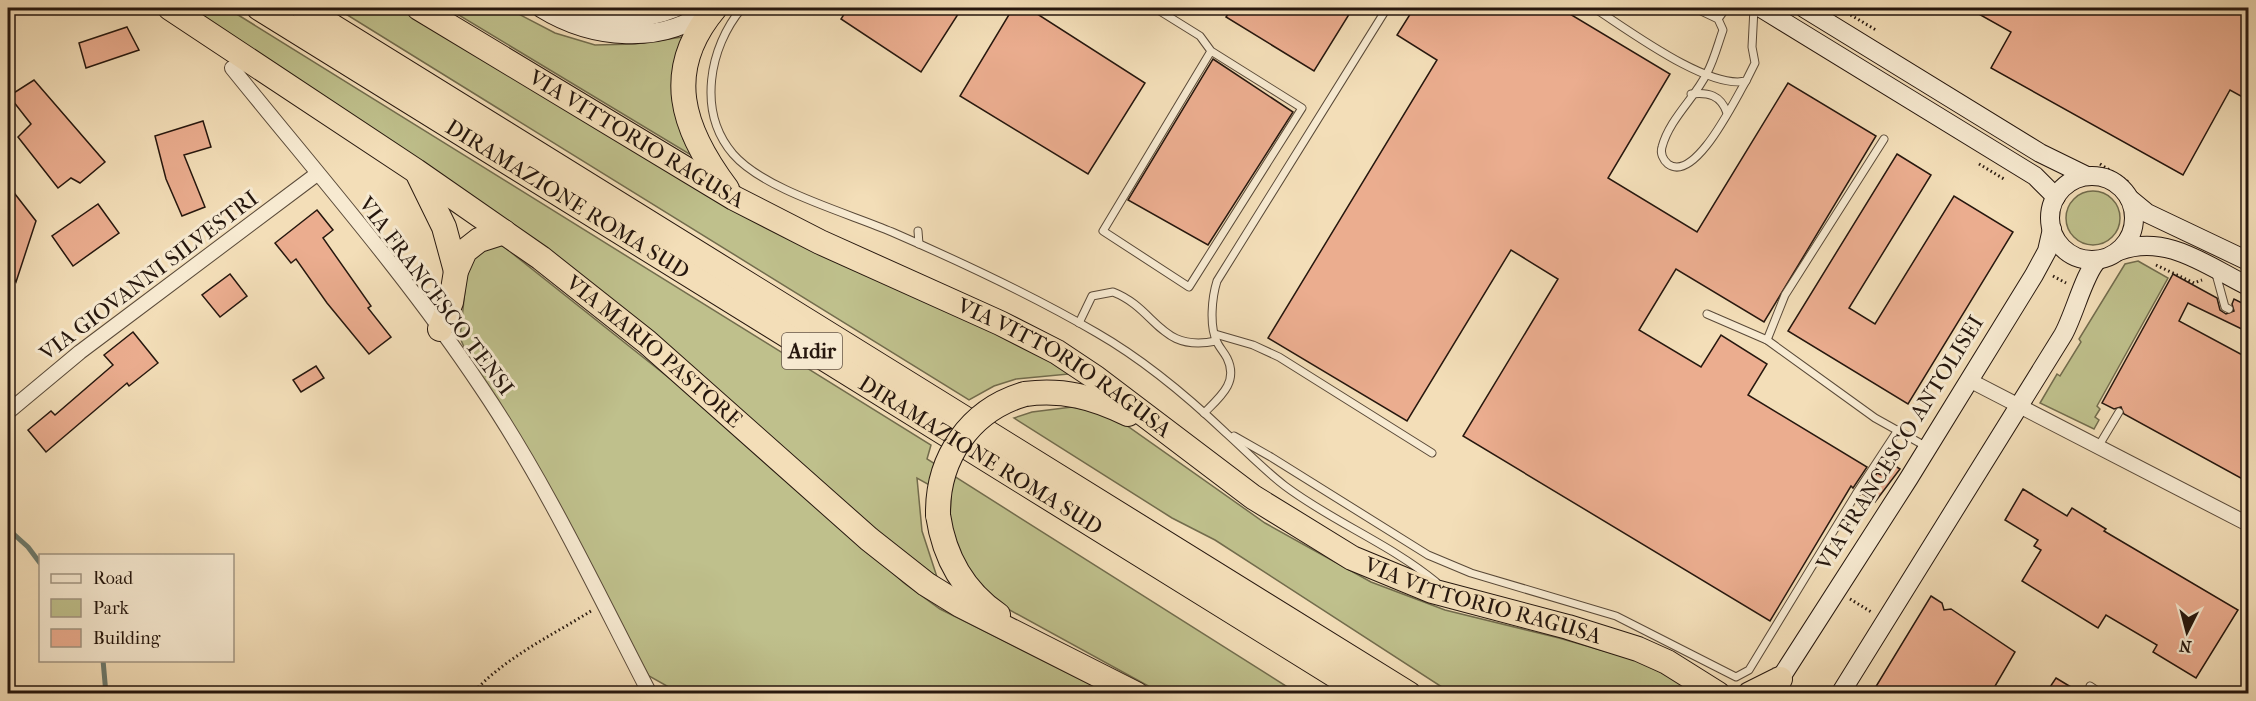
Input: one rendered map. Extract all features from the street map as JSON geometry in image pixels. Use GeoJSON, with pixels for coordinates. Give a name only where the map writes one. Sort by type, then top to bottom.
{"type":"FeatureCollection","features":[{"type":"Feature","properties":{"kind":"highway","name":"VIA MARIO PASTORE"},"geometry":{"type":"LineString","coordinates":[[170,8],[504,232],[647,342],[911,573],[960,605],[1136,693]]}},
{"type":"Feature","properties":{"kind":"highway","name":"DIRAMAZIONE ROMA SUD"},"geometry":{"type":"LineString","coordinates":[[259,8],[1321,666],[1370,683],[1409,693]]}},
{"type":"Feature","properties":{"kind":"highway","name":"DIRAMAZIONE ROMA SUD"},"geometry":{"type":"LineString","coordinates":[[303,8],[1370,683]]}},
{"type":"Feature","properties":{"kind":"highway","name":"VIA VITTORIO RAGUSA"},"geometry":{"type":"LineString","coordinates":[[419,8],[734,198],[820,242],[1041,343],[1096,378],[1253,497],[1329,545],[1393,577],[1454,597],[1588,632],[1638,649],[1667,662],[1718,693]]}},
{"type":"Feature","properties":{"kind":"highway"},"geometry":{"type":"LineString","coordinates":[[716,8],[701,25],[693,45],[685,76],[684,94],[689,124],[699,148],[734,198]]}},
{"type":"Feature","properties":{"kind":"highway"},"geometry":{"type":"LineString","coordinates":[[416,171],[444,227],[456,271]]}},
{"type":"Feature","properties":{"kind":"highway"},"geometry":{"type":"LineString","coordinates":[[440,329],[451,302],[460,258],[469,246],[504,232]]}},
{"type":"Feature","properties":{"kind":"highway"},"geometry":{"type":"LineString","coordinates":[[1042,647],[994,613],[962,581],[945,549],[938,515],[942,476],[955,445],[987,411],[1010,398],[1025,394],[1060,392],[1086,397],[1109,405],[1183,444]]}},
{"type":"Feature","properties":{"kind":"highway"},"geometry":{"type":"LineString","coordinates":[[1750,693],[1781,686]]}},
{"type":"Feature","properties":{"kind":"street"},"geometry":{"type":"LineString","coordinates":[[541,8],[582,27],[636,34],[678,26],[711,8]]}},
{"type":"Feature","properties":{"kind":"street"},"geometry":{"type":"LineString","coordinates":[[569,8],[589,14],[624,18],[647,16],[675,8]]}},
{"type":"Feature","properties":{"kind":"street"},"geometry":{"type":"LineString","coordinates":[[1761,8],[2035,176],[2056,197]]}},
{"type":"Feature","properties":{"kind":"street"},"geometry":{"type":"LineString","coordinates":[[1804,8],[2040,153],[2090,168],[2131,192],[2152,216],[2248,261]]}},
{"type":"Feature","properties":{"kind":"street","name":"VIA FRANCESCO TENSI"},"geometry":{"type":"LineString","coordinates":[[232,68],[440,329],[518,445],[650,693]]}},
{"type":"Feature","properties":{"kind":"street"},"geometry":{"type":"LineString","coordinates":[[2090,168],[2067,184],[2056,197],[2050,216],[2052,229],[2060,245],[2069,253],[2080,258],[2098,260],[2139,244],[2161,245],[2209,273],[2248,286]]}},
{"type":"Feature","properties":{"kind":"street","name":"VIA GIOVANNI SILVESTRI"},"geometry":{"type":"LineString","coordinates":[[8,412],[80,352],[317,174]]}},
{"type":"Feature","properties":{"kind":"street"},"geometry":{"type":"LineString","coordinates":[[2119,251],[2128,240],[2134,226],[2131,192]]}},
{"type":"Feature","properties":{"kind":"street","name":"VIA FRANCESCO ANTOLISEI"},"geometry":{"type":"LineString","coordinates":[[1781,686],[2045,256],[2052,229]]}},
{"type":"Feature","properties":{"kind":"street"},"geometry":{"type":"LineString","coordinates":[[1840,693],[2068,327],[2089,272],[2098,260]]}},
{"type":"Feature","properties":{"kind":"street"},"geometry":{"type":"LineString","coordinates":[[1969,380],[2248,524]]}},
{"type":"Feature","properties":{"kind":"lane"},"geometry":{"type":"LineString","coordinates":[[742,8],[721,40],[711,77],[713,106],[718,126],[733,154],[754,172],[771,182],[919,244],[1079,323],[1137,358],[1226,432],[1285,486],[1410,562],[1454,597]]}},
{"type":"Feature","properties":{"kind":"lane"},"geometry":{"type":"LineString","coordinates":[[1155,8],[1200,36],[1211,51],[1302,108],[1189,286],[1103,231],[1211,51]]}},
{"type":"Feature","properties":{"kind":"lane"},"geometry":{"type":"LineString","coordinates":[[1204,413],[1222,395],[1230,381],[1229,361],[1216,338],[1213,299],[1221,272],[1387,8]]}},
{"type":"Feature","properties":{"kind":"lane"},"geometry":{"type":"LineString","coordinates":[[1594,8],[1706,75],[1732,83],[1746,81]]}},
{"type":"Feature","properties":{"kind":"lane"},"geometry":{"type":"LineString","coordinates":[[1718,19],[1726,8]]}},
{"type":"Feature","properties":{"kind":"lane"},"geometry":{"type":"LineString","coordinates":[[1700,10],[1718,19],[1723,30],[1706,75],[1672,125],[1661,150],[1664,160],[1670,166],[1680,167],[1694,161],[1746,81],[1755,63],[1752,46],[1754,8]]}},
{"type":"Feature","properties":{"kind":"lane"},"geometry":{"type":"LineString","coordinates":[[1691,94],[1715,96],[1721,100],[1727,113]]}},
{"type":"Feature","properties":{"kind":"lane"},"geometry":{"type":"LineString","coordinates":[[1767,340],[1785,295],[1884,139]]}},
{"type":"Feature","properties":{"kind":"lane"},"geometry":{"type":"LineString","coordinates":[[918,231],[919,244]]}},
{"type":"Feature","properties":{"kind":"lane"},"geometry":{"type":"LineString","coordinates":[[2209,273],[2225,307],[2229,309]]}},
{"type":"Feature","properties":{"kind":"lane"},"geometry":{"type":"LineString","coordinates":[[1079,323],[1092,296],[1113,292],[1182,342],[1198,345],[1216,338],[1270,352],[1432,453]]}},
{"type":"Feature","properties":{"kind":"lane"},"geometry":{"type":"LineString","coordinates":[[1707,314],[1767,340],[1826,380],[1858,406],[1927,447]]}},
{"type":"Feature","properties":{"kind":"lane"},"geometry":{"type":"LineString","coordinates":[[2098,447],[2119,412]]}},
{"type":"Feature","properties":{"kind":"lane"},"geometry":{"type":"LineString","coordinates":[[1226,432],[1271,457],[1428,555],[1471,573],[1616,616],[1736,677],[1749,670],[1856,494],[1898,430]]}},
{"type":"Feature","properties":{"kind":"lane"},"geometry":{"type":"LineString","coordinates":[[1321,666],[1360,693]]}},
{"type":"Feature","properties":{"kind":"lane"},"geometry":{"type":"LineString","coordinates":[[1370,683],[1419,693]]}},
{"type":"Feature","properties":{"kind":"lane"},"geometry":{"type":"LineString","coordinates":[[2090,686],[2102,693]]}},
{"type":"Feature","properties":{"kind":"path"},"geometry":{"type":"LineString","coordinates":[[1971,159],[1999,177],[2010,180]]}},
{"type":"Feature","properties":{"kind":"path"},"geometry":{"type":"LineString","coordinates":[[2090,168],[2124,177],[2131,192]]}},
{"type":"Feature","properties":{"kind":"path"},"geometry":{"type":"LineString","coordinates":[[2154,264],[2193,283],[2209,273]]}},
{"type":"Feature","properties":{"kind":"path"},"geometry":{"type":"LineString","coordinates":[[1844,596],[1877,615]]}},
{"type":"Feature","properties":{"kind":"path"},"geometry":{"type":"LineString","coordinates":[[472,693],[484,680],[552,632],[603,604]]}},
{"type":"Feature","properties":{"kind":"green space"},"geometry":{"type":"Polygon","coordinates":[[[186,8],[227,8],[931,445],[927,459],[1297,693],[1161,693],[997,603],[961,561],[950,519],[951,497],[917,478],[922,531],[937,577],[886,539],[707,380],[186,8]]]}},
{"type":"Feature","properties":{"kind":"green space"},"geometry":{"type":"Polygon","coordinates":[[[336,8],[402,8],[466,47],[1030,348],[1069,374],[1016,379],[994,386],[969,400],[336,8]]]}},
{"type":"Feature","properties":{"kind":"green space"},"geometry":{"type":"Polygon","coordinates":[[[447,8],[507,8],[555,33],[595,45],[635,44],[689,36],[673,86],[683,139],[691,155],[447,8]]]}},
{"type":"Feature","properties":{"kind":"green space"},"geometry":{"type":"Polygon","coordinates":[[[2088,191],[2098,191],[2108,195],[2116,203],[2120,218],[2116,233],[2108,241],[2098,245],[2088,245],[2078,241],[2070,233],[2066,223],[2066,213],[2070,203],[2078,195],[2088,191]]]}},
{"type":"Feature","properties":{"kind":"green space"},"geometry":{"type":"Polygon","coordinates":[[[491,240],[503,246],[746,439],[904,583],[940,609],[1108,693],[681,694],[649,676],[469,358],[460,338],[468,261],[491,240]]]}},
{"type":"Feature","properties":{"kind":"green space"},"geometry":{"type":"Polygon","coordinates":[[[2138,261],[2168,278],[2097,406],[2100,409],[2095,417],[2099,420],[2094,429],[2040,403],[2057,374],[2060,376],[2081,342],[2079,339],[2125,264],[2138,261]]]}},
{"type":"Feature","properties":{"kind":"green space"},"geometry":{"type":"Polygon","coordinates":[[[1072,407],[1093,411],[1123,423],[1265,523],[1371,582],[1445,610],[1559,638],[1639,661],[1701,693],[1451,693],[1215,540],[1172,518],[1014,418],[1032,412],[1072,407]]]}},
{"type":"Feature","properties":{"kind":"building"},"geometry":{"type":"Polygon","coordinates":[[[848,8],[962,8],[921,72],[841,19],[848,8]]]}},
{"type":"Feature","properties":{"kind":"building"},"geometry":{"type":"Polygon","coordinates":[[[1013,8],[1028,8],[1145,83],[1088,174],[960,96],[1013,8]]]}},
{"type":"Feature","properties":{"kind":"building"},"geometry":{"type":"Polygon","coordinates":[[[1232,8],[1353,8],[1314,71],[1226,17],[1232,8]]]}},
{"type":"Feature","properties":{"kind":"building"},"geometry":{"type":"Polygon","coordinates":[[[1414,8],[1560,8],[1670,74],[1608,178],[1697,232],[1788,83],[1876,136],[1764,322],[1676,269],[1639,330],[1701,367],[1721,335],[1767,364],[1748,395],[1867,467],[1853,488],[1851,486],[1770,621],[1463,436],[1558,279],[1511,250],[1407,421],[1268,338],[1437,60],[1397,35],[1414,8]]]}},
{"type":"Feature","properties":{"kind":"building"},"geometry":{"type":"Polygon","coordinates":[[[1968,8],[2229,8],[2248,18],[2248,100],[2230,90],[2183,175],[1991,68],[2011,32],[1968,8]]]}},
{"type":"Feature","properties":{"kind":"building"},"geometry":{"type":"Polygon","coordinates":[[[127,27],[139,50],[86,68],[79,43],[127,27]]]}},
{"type":"Feature","properties":{"kind":"building"},"geometry":{"type":"Polygon","coordinates":[[[1213,59],[1293,112],[1208,245],[1128,200],[1213,59]]]}},
{"type":"Feature","properties":{"kind":"building"},"geometry":{"type":"Polygon","coordinates":[[[34,80],[105,162],[80,183],[71,178],[58,188],[18,137],[31,124],[9,96],[34,80]]]}},
{"type":"Feature","properties":{"kind":"building"},"geometry":{"type":"Polygon","coordinates":[[[203,121],[211,147],[184,155],[205,207],[182,216],[166,179],[155,136],[203,121]]]}},
{"type":"Feature","properties":{"kind":"building"},"geometry":{"type":"Polygon","coordinates":[[[1897,154],[1931,175],[1849,308],[1875,324],[1954,196],[2013,232],[1908,404],[1788,331],[1897,154]]]}},
{"type":"Feature","properties":{"kind":"building"},"geometry":{"type":"Polygon","coordinates":[[[8,185],[36,221],[16,282],[8,269],[8,185]]]}},
{"type":"Feature","properties":{"kind":"building"},"geometry":{"type":"Polygon","coordinates":[[[98,204],[119,233],[73,266],[52,236],[98,204]]]}},
{"type":"Feature","properties":{"kind":"building"},"geometry":{"type":"Polygon","coordinates":[[[317,210],[333,230],[323,238],[371,306],[368,308],[391,337],[369,354],[327,303],[296,259],[291,263],[275,243],[317,210]]]}},
{"type":"Feature","properties":{"kind":"building"},"geometry":{"type":"Polygon","coordinates":[[[230,274],[247,296],[220,317],[202,295],[230,274]]]}},
{"type":"Feature","properties":{"kind":"building"},"geometry":{"type":"Polygon","coordinates":[[[2173,274],[2217,298],[2220,310],[2226,314],[2234,311],[2232,304],[2234,299],[2248,306],[2248,332],[2188,303],[2179,321],[2248,358],[2248,482],[2124,414],[2121,407],[2114,409],[2102,403],[2173,274]]]}},
{"type":"Feature","properties":{"kind":"building"},"geometry":{"type":"Polygon","coordinates":[[[133,332],[158,363],[129,386],[127,383],[46,452],[28,430],[51,411],[55,415],[113,365],[104,355],[133,332]]]}},
{"type":"Feature","properties":{"kind":"building"},"geometry":{"type":"Polygon","coordinates":[[[316,366],[324,378],[301,392],[293,380],[316,366]]]}},
{"type":"Feature","properties":{"kind":"building"},"geometry":{"type":"Polygon","coordinates":[[[1889,462],[1900,469],[1875,502],[1863,494],[1877,473],[1881,475],[1889,462]]]}},
{"type":"Feature","properties":{"kind":"building"},"geometry":{"type":"Polygon","coordinates":[[[2023,489],[2067,516],[2072,508],[2106,529],[2104,531],[2238,610],[2196,678],[2153,652],[2157,645],[2106,615],[2098,628],[2022,581],[2041,550],[2034,546],[2038,540],[2005,520],[2023,489]]]}},
{"type":"Feature","properties":{"kind":"building"},"geometry":{"type":"Polygon","coordinates":[[[1931,596],[1942,603],[1944,610],[1951,609],[2015,652],[1991,693],[1872,693],[1931,596]]]}},
{"type":"Feature","properties":{"kind":"building"},"geometry":{"type":"Polygon","coordinates":[[[2056,678],[2081,693],[2046,693],[2056,678]]]}},
{"type":"Feature","properties":{"kind":"waterway"},"geometry":{"type":"LineString","coordinates":[[8,529],[28,547],[39,562]]}},
{"type":"Feature","properties":{"kind":"waterway"},"geometry":{"type":"LineString","coordinates":[[103,662],[106,694]]}}]}
